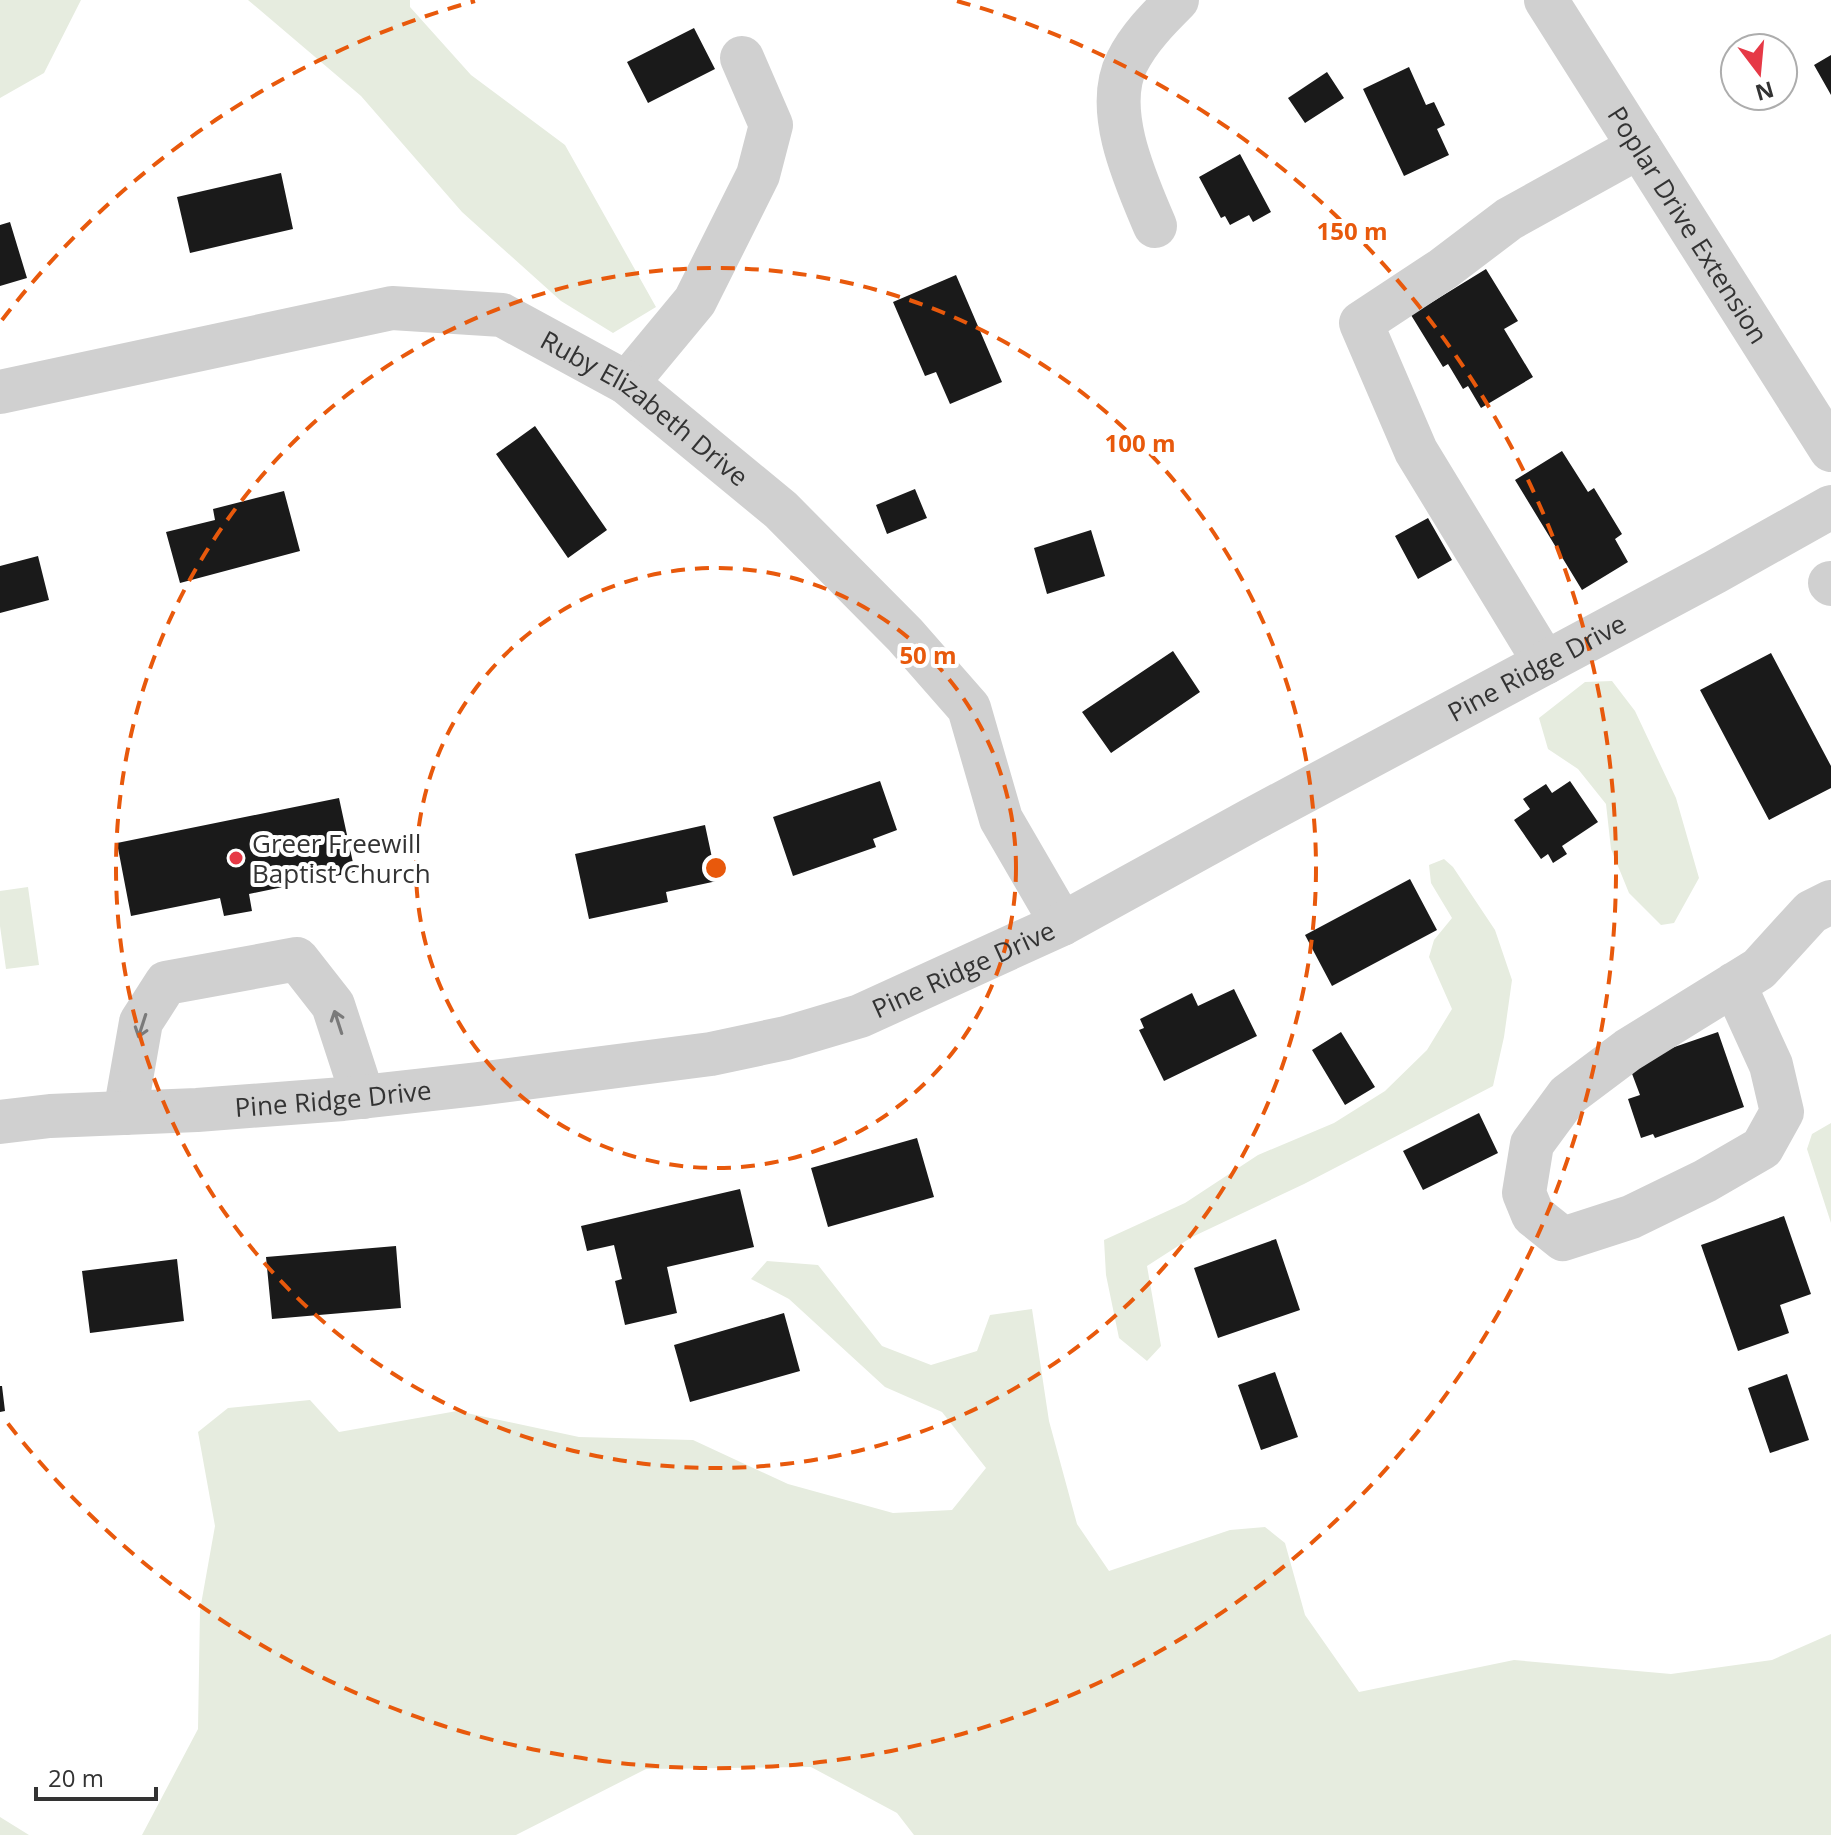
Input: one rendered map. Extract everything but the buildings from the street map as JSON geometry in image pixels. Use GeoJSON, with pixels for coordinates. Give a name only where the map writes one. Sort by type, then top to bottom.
{"type":"FeatureCollection","features":[{"type":"Feature","properties":{"kind":"street"},"geometry":{"type":"LineString","coordinates":[[1155,226],[1131,169],[1120,115],[1119,84],[1126,63],[1139,43],[1177,0]]}},
{"type":"Feature","properties":{"kind":"street","name":"Poplar Drive Extension"},"geometry":{"type":"LineString","coordinates":[[1553,2],[1639,147],[1831,450]]}},
{"type":"Feature","properties":{"kind":"street"},"geometry":{"type":"LineString","coordinates":[[627,383],[695,301],[758,175],[771,125],[742,58]]}},
{"type":"Feature","properties":{"kind":"street"},"geometry":{"type":"LineString","coordinates":[[1545,663],[1416,451],[1361,323],[1443,269],[1509,219],[1639,147]]}},
{"type":"Feature","properties":{"kind":"street","name":"Ruby Elizabeth Drive"},"geometry":{"type":"LineString","coordinates":[[0,392],[392,308],[502,315],[627,383],[781,510],[905,635],[969,708],[1001,819],[1062,924]]}},
{"type":"Feature","properties":{"kind":"street","name":"Pine Ridge Drive"},"geometry":{"type":"LineString","coordinates":[[0,1122],[50,1116],[363,1097],[711,1054],[786,1038],[860,1016],[1062,924],[1831,507]]}},
{"type":"Feature","properties":{"kind":"street"},"geometry":{"type":"LineString","coordinates":[[1734,984],[1771,1065],[1782,1112],[1762,1148],[1705,1181],[1631,1217],[1563,1239],[1533,1215],[1524,1193],[1532,1144],[1568,1095],[1628,1050],[1734,984],[1759,969],[1811,912],[1831,902]]}},
{"type":"Feature","properties":{"kind":"street"},"geometry":{"type":"LineString","coordinates":[[125,1113],[141,1022],[166,983],[297,959],[333,1005],[363,1097]]}},
{"type":"Feature","properties":{"kind":"shaded area"},"geometry":{"type":"Polygon","coordinates":[[[0,0],[81,0],[44,73],[0,98],[0,0]]]}},
{"type":"Feature","properties":{"kind":"shaded area"},"geometry":{"type":"Polygon","coordinates":[[[248,0],[410,0],[410,7],[471,75],[565,145],[656,307],[613,333],[561,301],[462,212],[361,96],[248,0]]]}},
{"type":"Feature","properties":{"kind":"shaded area"},"geometry":{"type":"Polygon","coordinates":[[[1612,681],[1635,711],[1676,798],[1699,878],[1674,923],[1661,925],[1629,893],[1611,849],[1606,804],[1578,769],[1548,749],[1539,718],[1585,682],[1612,681]]]}},
{"type":"Feature","properties":{"kind":"shaded area"},"geometry":{"type":"Polygon","coordinates":[[[1444,859],[1453,867],[1495,930],[1512,980],[1493,1086],[1304,1184],[1192,1237],[1147,1266],[1161,1346],[1147,1361],[1119,1338],[1106,1275],[1104,1240],[1185,1203],[1258,1155],[1334,1123],[1385,1091],[1427,1050],[1452,1009],[1429,957],[1434,940],[1452,918],[1431,883],[1429,865],[1444,859]]]}},
{"type":"Feature","properties":{"kind":"shaded area"},"geometry":{"type":"Polygon","coordinates":[[[28,887],[39,965],[6,969],[0,926],[0,891],[28,887]]]}},
{"type":"Feature","properties":{"kind":"shaded area"},"geometry":{"type":"Polygon","coordinates":[[[1831,1123],[1831,1223],[1807,1149],[1812,1134],[1831,1123]]]}},
{"type":"Feature","properties":{"kind":"shaded area"},"geometry":{"type":"Polygon","coordinates":[[[767,1261],[818,1265],[882,1346],[931,1365],[977,1351],[990,1315],[1032,1309],[1049,1421],[1077,1524],[1109,1571],[1230,1530],[1265,1527],[1285,1543],[1305,1615],[1359,1692],[1514,1660],[1671,1674],[1772,1660],[1831,1634],[1831,1835],[914,1835],[897,1813],[811,1767],[646,1769],[516,1835],[142,1835],[198,1729],[200,1610],[215,1526],[198,1432],[228,1408],[310,1400],[339,1432],[457,1411],[579,1437],[693,1440],[788,1484],[893,1513],[952,1510],[986,1468],[942,1412],[885,1387],[789,1299],[751,1279],[767,1261]]]}},
{"type":"Feature","properties":{"kind":"shaded area"},"geometry":{"type":"Polygon","coordinates":[[[0,1817],[29,1835],[0,1835],[0,1817]]]}},
{"type":"Feature","properties":{"kind":"place","name":"Greer Freewill Baptist Church"},"geometry":{"type":"Point","coordinates":[236,858]}}]}
